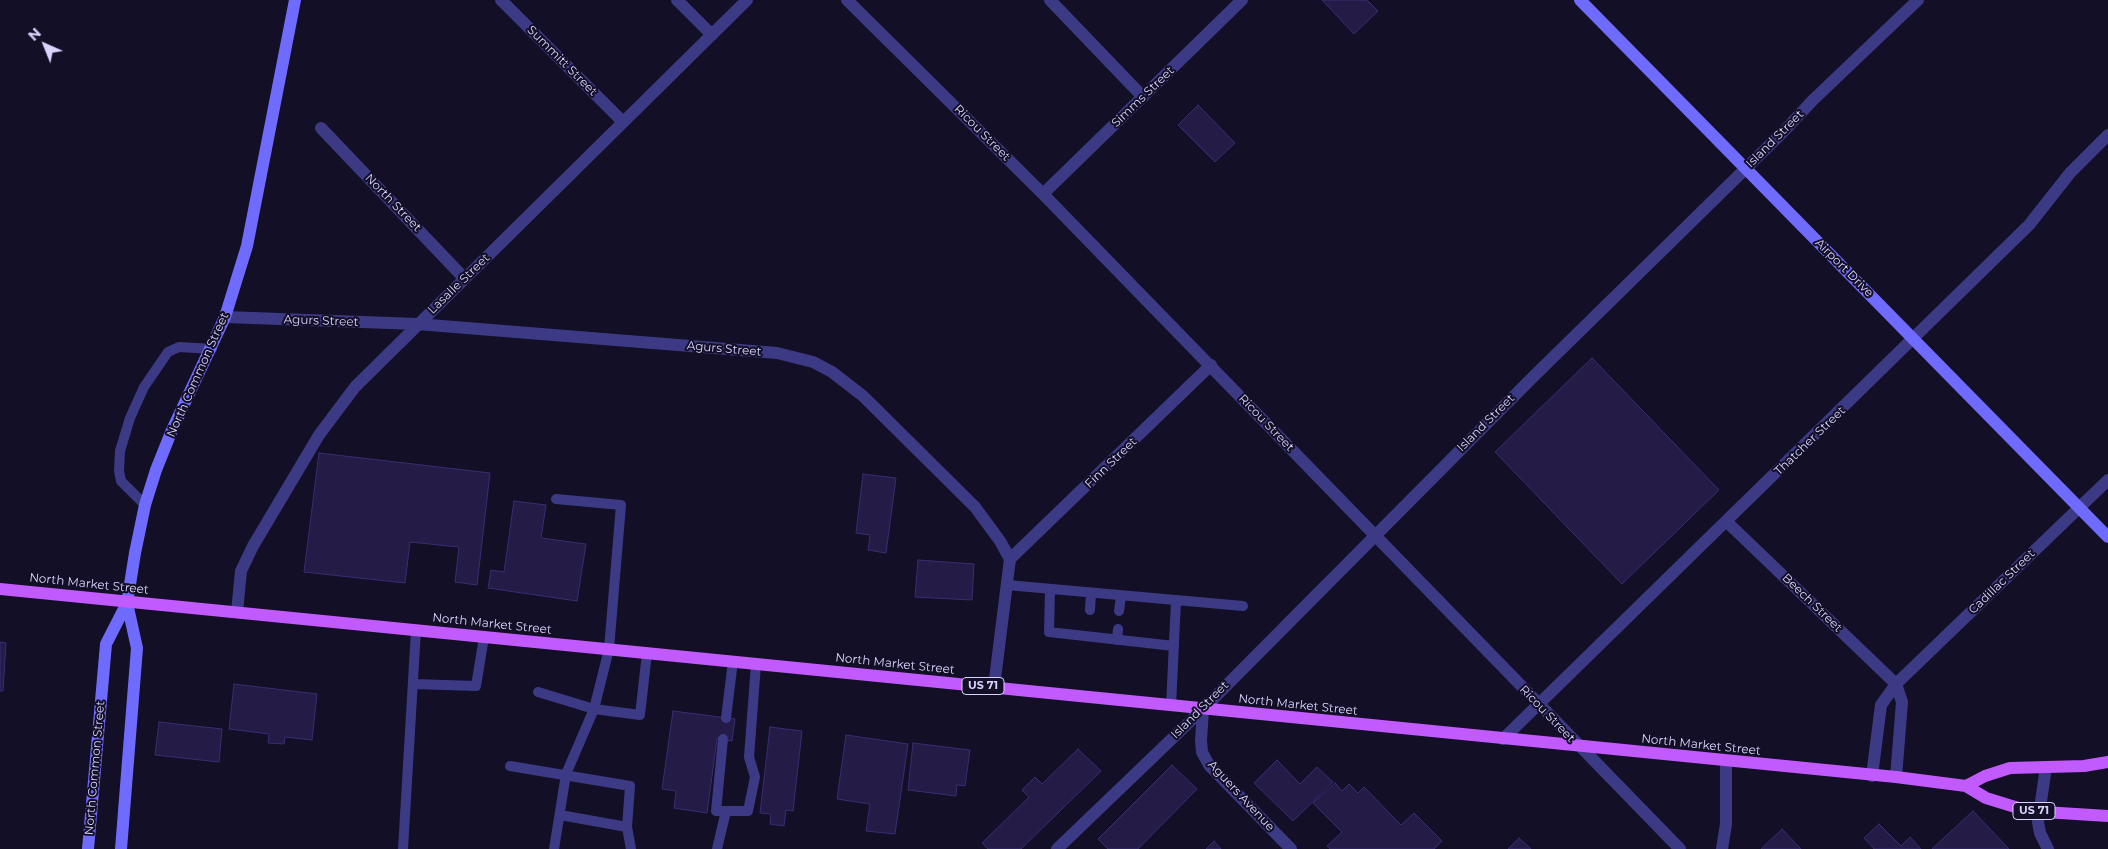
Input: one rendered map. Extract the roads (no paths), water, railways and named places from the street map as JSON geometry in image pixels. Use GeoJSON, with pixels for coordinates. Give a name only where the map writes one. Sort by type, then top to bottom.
{"type":"FeatureCollection","features":[{"type":"Feature","properties":{"kind":"main road","name":"North Common Street"},"geometry":{"type":"LineString","coordinates":[[88,849],[106,644],[127,603],[134,553],[145,505],[172,430],[212,349],[225,318],[247,246],[295,0]]}},
{"type":"Feature","properties":{"kind":"main road","name":"Airport Drive"},"geometry":{"type":"LineString","coordinates":[[1582,1],[2108,537]]}},
{"type":"Feature","properties":{"kind":"main road","name":"North Market Street"},"geometry":{"type":"LineString","coordinates":[[0,589],[994,687],[1726,762],[1896,777],[1966,786],[1986,798],[2013,808],[2040,812],[2108,816]]}},
{"type":"Feature","properties":{"kind":"main road","name":"North Common Street"},"geometry":{"type":"LineString","coordinates":[[121,849],[137,648],[127,603]]}},
{"type":"Feature","properties":{"kind":"main road"},"geometry":{"type":"LineString","coordinates":[[1966,786],[1999,771],[2084,766],[2108,762]]}},
{"type":"Feature","properties":{"kind":"street","name":"Summitt Street"},"geometry":{"type":"LineString","coordinates":[[501,0],[623,122]]}},
{"type":"Feature","properties":{"kind":"street"},"geometry":{"type":"LineString","coordinates":[[677,0],[712,35]]}},
{"type":"Feature","properties":{"kind":"street","name":"Lasalle Street"},"geometry":{"type":"LineString","coordinates":[[238,612],[241,571],[253,546],[319,435],[355,387],[747,0]]}},
{"type":"Feature","properties":{"kind":"street","name":"Ricou Street"},"geometry":{"type":"LineString","coordinates":[[847,0],[1043,194],[1680,849]]}},
{"type":"Feature","properties":{"kind":"street"},"geometry":{"type":"LineString","coordinates":[[1050,0],[1143,97]]}},
{"type":"Feature","properties":{"kind":"street","name":"Simms Street"},"geometry":{"type":"LineString","coordinates":[[1043,194],[1242,0]]}},
{"type":"Feature","properties":{"kind":"street","name":"Island Street"},"geometry":{"type":"LineString","coordinates":[[1056,849],[1203,709],[1374,535],[1813,100],[1918,0]]}},
{"type":"Feature","properties":{"kind":"street","name":"North Street"},"geometry":{"type":"LineString","coordinates":[[321,128],[464,278]]}},
{"type":"Feature","properties":{"kind":"street","name":"Thatcher Street"},"geometry":{"type":"LineString","coordinates":[[1503,739],[2029,225],[2070,173],[2108,135]]}},
{"type":"Feature","properties":{"kind":"street","name":"Agurs Street"},"geometry":{"type":"LineString","coordinates":[[225,318],[417,324],[777,353],[812,362],[832,372],[863,396],[975,507],[1000,540],[1010,559]]}},
{"type":"Feature","properties":{"kind":"street","name":"Finn Street"},"geometry":{"type":"LineString","coordinates":[[1010,559],[1211,366]]}},
{"type":"Feature","properties":{"kind":"street","name":"Cadillac Street"},"geometry":{"type":"LineString","coordinates":[[1872,776],[1881,705],[1896,684],[2108,480]]}},
{"type":"Feature","properties":{"kind":"street","name":"Beech Street"},"geometry":{"type":"LineString","coordinates":[[1727,522],[1896,684]]}},
{"type":"Feature","properties":{"kind":"street"},"geometry":{"type":"LineString","coordinates":[[994,687],[1010,559]]}},
{"type":"Feature","properties":{"kind":"street"},"geometry":{"type":"LineString","coordinates":[[1896,684],[1902,702],[1896,777]]}},
{"type":"Feature","properties":{"kind":"street","name":"Aguers Avenue"},"geometry":{"type":"LineString","coordinates":[[1203,709],[1202,747],[1210,765],[1291,849]]}},
{"type":"Feature","properties":{"kind":"street"},"geometry":{"type":"LineString","coordinates":[[1722,849],[1726,824],[1726,762]]}},
{"type":"Feature","properties":{"kind":"street"},"geometry":{"type":"LineString","coordinates":[[2046,767],[2040,812],[2040,833],[2048,849]]}},
{"type":"Feature","properties":{"kind":"lane"},"geometry":{"type":"LineString","coordinates":[[145,505],[121,481],[119,471],[120,451],[130,418],[144,387],[168,352],[179,347],[212,349]]}},
{"type":"Feature","properties":{"kind":"lane"},"geometry":{"type":"LineString","coordinates":[[554,849],[566,774],[594,709],[609,649],[621,505],[556,499]]}},
{"type":"Feature","properties":{"kind":"lane"},"geometry":{"type":"LineString","coordinates":[[1007,584],[1243,606]]}},
{"type":"Feature","properties":{"kind":"lane"},"geometry":{"type":"LineString","coordinates":[[1050,589],[1049,632],[1118,634],[1174,646]]}},
{"type":"Feature","properties":{"kind":"lane"},"geometry":{"type":"LineString","coordinates":[[1090,610],[1092,593]]}},
{"type":"Feature","properties":{"kind":"lane"},"geometry":{"type":"LineString","coordinates":[[1119,611],[1121,596]]}},
{"type":"Feature","properties":{"kind":"lane"},"geometry":{"type":"LineString","coordinates":[[1171,706],[1176,601]]}},
{"type":"Feature","properties":{"kind":"lane"},"geometry":{"type":"LineString","coordinates":[[403,849],[416,630]]}},
{"type":"Feature","properties":{"kind":"lane"},"geometry":{"type":"LineString","coordinates":[[413,684],[476,686],[484,637]]}},
{"type":"Feature","properties":{"kind":"lane"},"geometry":{"type":"LineString","coordinates":[[538,692],[594,709],[640,715],[646,653]]}},
{"type":"Feature","properties":{"kind":"lane"},"geometry":{"type":"LineString","coordinates":[[726,718],[733,662]]}},
{"type":"Feature","properties":{"kind":"lane"},"geometry":{"type":"LineString","coordinates":[[723,739],[716,811],[748,811],[755,777],[749,757],[756,664]]}},
{"type":"Feature","properties":{"kind":"lane"},"geometry":{"type":"LineString","coordinates":[[510,766],[630,786],[627,827],[631,849]]}},
{"type":"Feature","properties":{"kind":"lane"},"geometry":{"type":"LineString","coordinates":[[717,849],[726,811]]}},
{"type":"Feature","properties":{"kind":"lane"},"geometry":{"type":"LineString","coordinates":[[560,815],[627,827]]}}]}
